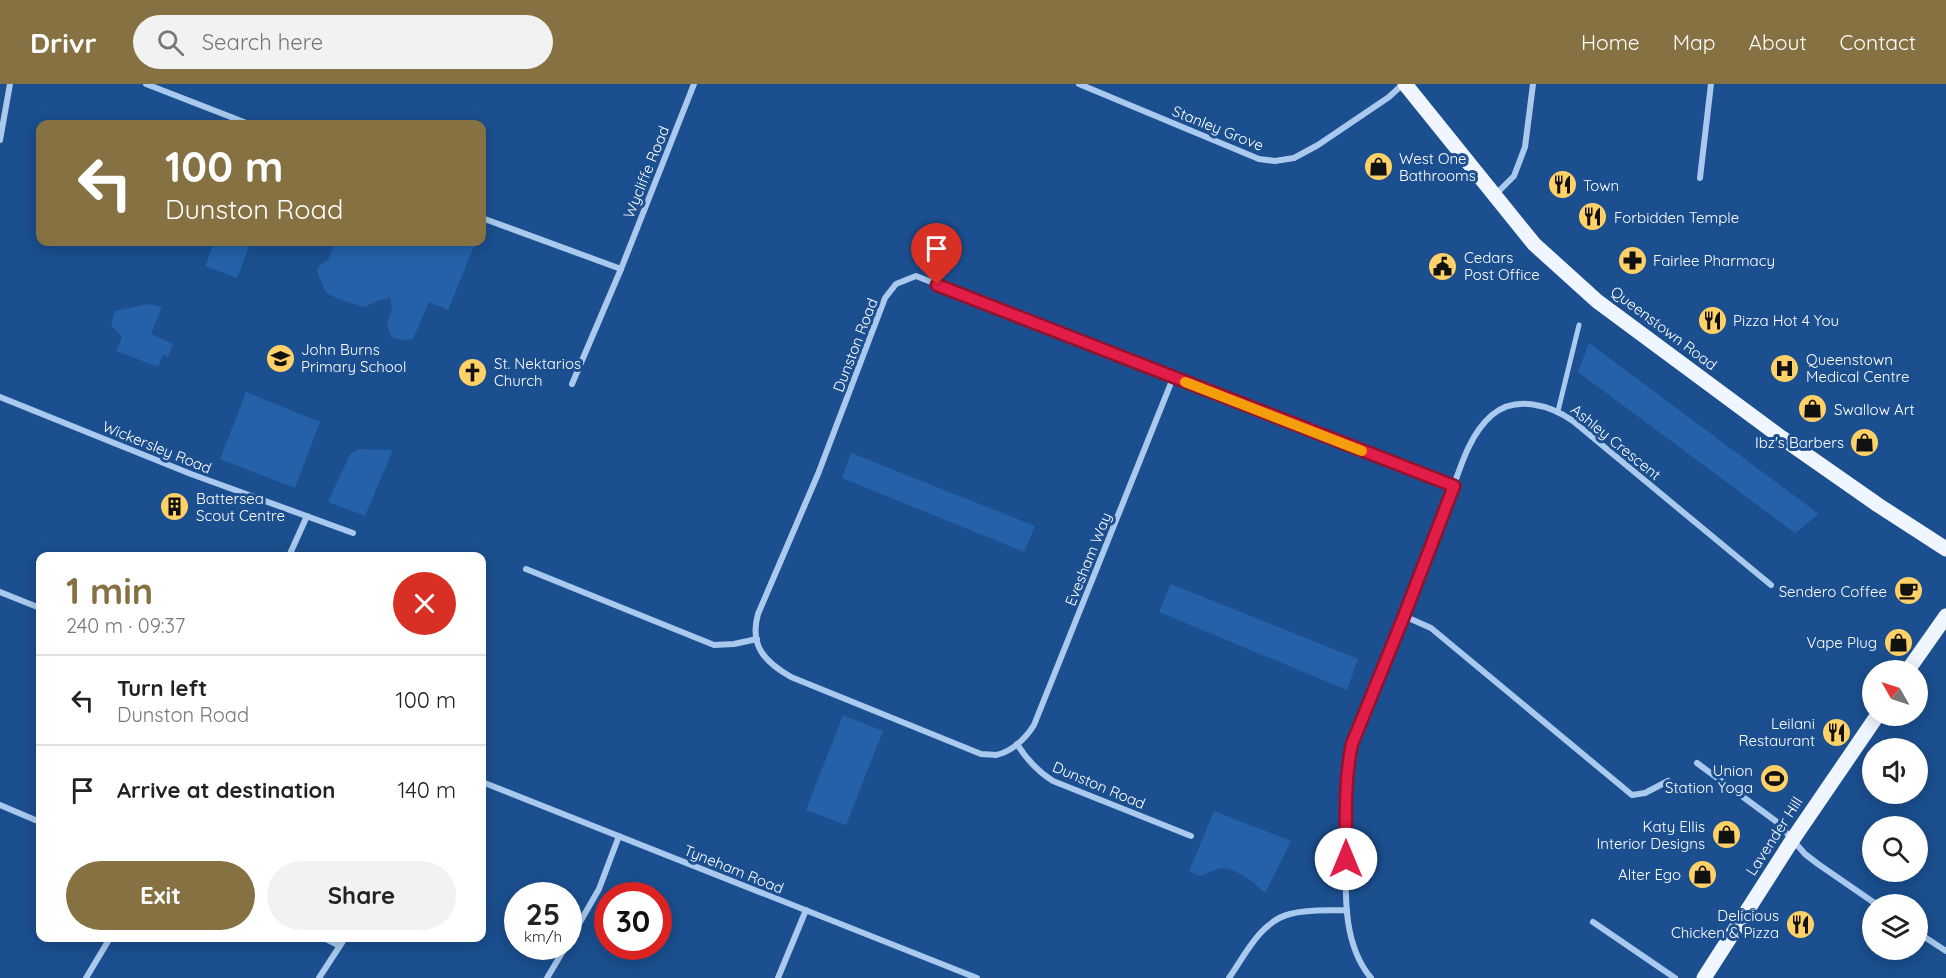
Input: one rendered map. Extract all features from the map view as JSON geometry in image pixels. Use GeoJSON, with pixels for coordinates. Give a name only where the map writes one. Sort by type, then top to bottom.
{"type":"FeatureCollection","features":[{"type":"Feature","properties":{"kind":"main road","name":"Queenstown Road"},"geometry":{"type":"LineString","coordinates":[[1404,84],[1534,244],[1597,301],[1782,438],[1946,549]]}},
{"type":"Feature","properties":{"kind":"main road"},"geometry":{"type":"LineString","coordinates":[[1915,660],[1946,616]]}},
{"type":"Feature","properties":{"kind":"main road","name":"Lavender Hill"},"geometry":{"type":"LineString","coordinates":[[1704,978],[1793,839],[1870,726]]}},
{"type":"Feature","properties":{"kind":"street"},"geometry":{"type":"LineString","coordinates":[[0,140],[10,84]]}},
{"type":"Feature","properties":{"kind":"street"},"geometry":{"type":"LineString","coordinates":[[146,84],[239,120]]}},
{"type":"Feature","properties":{"kind":"street","name":"Wycliffe Road"},"geometry":{"type":"LineString","coordinates":[[572,384],[621,269],[694,84]]}},
{"type":"Feature","properties":{"kind":"street","name":"Stanley Grove"},"geometry":{"type":"LineString","coordinates":[[1081,84],[1259,159],[1275,161],[1294,158],[1318,145],[1389,97],[1404,84]]}},
{"type":"Feature","properties":{"kind":"street"},"geometry":{"type":"LineString","coordinates":[[1494,195],[1514,176],[1525,147],[1533,84]]}},
{"type":"Feature","properties":{"kind":"street"},"geometry":{"type":"LineString","coordinates":[[1700,178],[1711,84]]}},
{"type":"Feature","properties":{"kind":"street"},"geometry":{"type":"LineString","coordinates":[[486,219],[621,269]]}},
{"type":"Feature","properties":{"kind":"street","name":"Dunston Road"},"geometry":{"type":"LineString","coordinates":[[757,639],[755,626],[758,614],[818,474],[885,298],[896,284],[916,276],[1454,486]]}},
{"type":"Feature","properties":{"kind":"street"},"geometry":{"type":"LineString","coordinates":[[1558,411],[1579,324]]}},
{"type":"Feature","properties":{"kind":"street","name":"Evesham Way"},"geometry":{"type":"LineString","coordinates":[[1017,744],[1028,735],[1034,725],[1173,378]]}},
{"type":"Feature","properties":{"kind":"street","name":"Wickersley Road"},"geometry":{"type":"LineString","coordinates":[[0,398],[191,474],[353,533]]}},
{"type":"Feature","properties":{"kind":"street","name":"Ashley Crescent"},"geometry":{"type":"LineString","coordinates":[[1371,978],[1356,952],[1347,910],[1348,762],[1352,744],[1470,447],[1483,424],[1494,413],[1509,406],[1524,404],[1558,411],[1771,585]]}},
{"type":"Feature","properties":{"kind":"street"},"geometry":{"type":"LineString","coordinates":[[291,552],[307,516]]}},
{"type":"Feature","properties":{"kind":"street"},"geometry":{"type":"LineString","coordinates":[[526,569],[714,645],[757,639],[763,657],[791,678],[981,754],[997,755],[1017,744]]}},
{"type":"Feature","properties":{"kind":"street"},"geometry":{"type":"LineString","coordinates":[[0,592],[36,606]]}},
{"type":"Feature","properties":{"kind":"street"},"geometry":{"type":"LineString","coordinates":[[1404,616],[1431,628],[1632,795],[1645,793],[1668,781]]}},
{"type":"Feature","properties":{"kind":"street","name":"Dunston Road"},"geometry":{"type":"LineString","coordinates":[[1017,744],[1031,764],[1053,781],[1191,836]]}},
{"type":"Feature","properties":{"kind":"street"},"geometry":{"type":"LineString","coordinates":[[1698,763],[1777,822],[1805,854],[1862,894]]}},
{"type":"Feature","properties":{"kind":"street","name":"Tyneham Road"},"geometry":{"type":"LineString","coordinates":[[486,784],[977,978]]}},
{"type":"Feature","properties":{"kind":"street"},"geometry":{"type":"LineString","coordinates":[[0,805],[36,820]]}},
{"type":"Feature","properties":{"kind":"street"},"geometry":{"type":"LineString","coordinates":[[582,919],[599,889],[619,836]]}},
{"type":"Feature","properties":{"kind":"street"},"geometry":{"type":"LineString","coordinates":[[778,978],[806,910]]}},
{"type":"Feature","properties":{"kind":"street"},"geometry":{"type":"LineString","coordinates":[[1229,978],[1262,931],[1270,924],[1289,914],[1347,910]]}},
{"type":"Feature","properties":{"kind":"street"},"geometry":{"type":"LineString","coordinates":[[1593,922],[1675,978]]}},
{"type":"Feature","properties":{"kind":"street"},"geometry":{"type":"LineString","coordinates":[[1928,939],[1946,951]]}},
{"type":"Feature","properties":{"kind":"street"},"geometry":{"type":"LineString","coordinates":[[86,978],[108,942]]}},
{"type":"Feature","properties":{"kind":"street"},"geometry":{"type":"LineString","coordinates":[[332,942],[340,946]]}},
{"type":"Feature","properties":{"kind":"street"},"geometry":{"type":"LineString","coordinates":[[319,978],[342,942]]}},
{"type":"Feature","properties":{"kind":"street"},"geometry":{"type":"LineString","coordinates":[[547,978],[558,960]]}},
{"type":"Feature","properties":{"kind":"shaded area"},"geometry":{"type":"Polygon","coordinates":[[[213,246],[249,246],[237,278],[205,266],[213,246]]]}},
{"type":"Feature","properties":{"kind":"shaded area"},"geometry":{"type":"Polygon","coordinates":[[[333,246],[474,246],[448,310],[429,302],[413,339],[402,340],[391,337],[387,325],[392,309],[390,298],[365,307],[326,293],[317,271],[319,266],[328,260],[333,246]]]}},
{"type":"Feature","properties":{"kind":"shaded area"},"geometry":{"type":"Polygon","coordinates":[[[148,304],[162,307],[151,334],[173,344],[168,357],[163,355],[158,367],[116,351],[122,337],[111,325],[115,311],[148,304]]]}},
{"type":"Feature","properties":{"kind":"shaded area"},"geometry":{"type":"Polygon","coordinates":[[[1589,343],[1819,514],[1795,533],[1578,372],[1589,343]]]}},
{"type":"Feature","properties":{"kind":"shaded area"},"geometry":{"type":"Polygon","coordinates":[[[246,392],[320,422],[295,488],[220,459],[246,392]]]}},
{"type":"Feature","properties":{"kind":"shaded area"},"geometry":{"type":"Polygon","coordinates":[[[359,449],[393,450],[365,516],[328,502],[350,454],[359,449]]]}},
{"type":"Feature","properties":{"kind":"shaded area"},"geometry":{"type":"Polygon","coordinates":[[[851,453],[1035,526],[1024,552],[842,478],[851,453]]]}},
{"type":"Feature","properties":{"kind":"shaded area"},"geometry":{"type":"Polygon","coordinates":[[[1171,584],[1358,659],[1347,690],[1159,612],[1171,584]]]}},
{"type":"Feature","properties":{"kind":"shaded area"},"geometry":{"type":"Polygon","coordinates":[[[843,715],[883,731],[846,825],[806,810],[843,715]]]}},
{"type":"Feature","properties":{"kind":"shaded area"},"geometry":{"type":"Polygon","coordinates":[[[1214,811],[1291,841],[1265,893],[1230,869],[1218,869],[1200,876],[1189,871],[1214,811]]]}},
{"type":"Feature","properties":{"kind":"slow traffic"},"geometry":{"type":"LineString","coordinates":[[1185,382],[1362,451]]}},
{"type":"Feature","properties":{"kind":"place","name":"West One Bathrooms"},"geometry":{"type":"Point","coordinates":[1378,167]}},
{"type":"Feature","properties":{"kind":"place","name":"Town"},"geometry":{"type":"Point","coordinates":[1562,185]}},
{"type":"Feature","properties":{"kind":"place","name":"Forbidden Temple"},"geometry":{"type":"Point","coordinates":[1593,217]}},
{"type":"Feature","properties":{"kind":"place","name":"Fairlee Pharmacy"},"geometry":{"type":"Point","coordinates":[1632,260]}},
{"type":"Feature","properties":{"kind":"place","name":"Cedars Post Office"},"geometry":{"type":"Point","coordinates":[1443,266]}},
{"type":"Feature","properties":{"kind":"place","name":"Pizza Hot 4 You"},"geometry":{"type":"Point","coordinates":[1712,320]}},
{"type":"Feature","properties":{"kind":"place","name":"John Burns Primary School"},"geometry":{"type":"Point","coordinates":[280,358]}},
{"type":"Feature","properties":{"kind":"place","name":"Queenstown Medical Centre"},"geometry":{"type":"Point","coordinates":[1785,368]}},
{"type":"Feature","properties":{"kind":"place","name":"St. Nektarios Church"},"geometry":{"type":"Point","coordinates":[473,372]}},
{"type":"Feature","properties":{"kind":"place","name":"Swallow Art"},"geometry":{"type":"Point","coordinates":[1813,409]}},
{"type":"Feature","properties":{"kind":"place","name":"Ibz's Barbers"},"geometry":{"type":"Point","coordinates":[1865,442]}},
{"type":"Feature","properties":{"kind":"place","name":"Battersea Scout Centre"},"geometry":{"type":"Point","coordinates":[175,507]}},
{"type":"Feature","properties":{"kind":"place","name":"Sendero Coffee"},"geometry":{"type":"Point","coordinates":[1908,591]}},
{"type":"Feature","properties":{"kind":"place","name":"Vape Plug"},"geometry":{"type":"Point","coordinates":[1898,642]}},
{"type":"Feature","properties":{"kind":"place","name":"Leilani Restaurant"},"geometry":{"type":"Point","coordinates":[1836,732]}},
{"type":"Feature","properties":{"kind":"place","name":"Union Station Yoga"},"geometry":{"type":"Point","coordinates":[1774,779]}},
{"type":"Feature","properties":{"kind":"place","name":"Katy Ellis Interior Designs"},"geometry":{"type":"Point","coordinates":[1726,835]}},
{"type":"Feature","properties":{"kind":"place","name":"Alter Ego"},"geometry":{"type":"Point","coordinates":[1702,874]}},
{"type":"Feature","properties":{"kind":"place","name":"Delicious Chicken & Pizza"},"geometry":{"type":"Point","coordinates":[1800,924]}},
{"type":"Feature","properties":{"kind":"route"},"geometry":{"type":"LineString","coordinates":[[937,285],[1454,486],[1352,744],[1348,762],[1346,798],[1346,859]]}}]}
